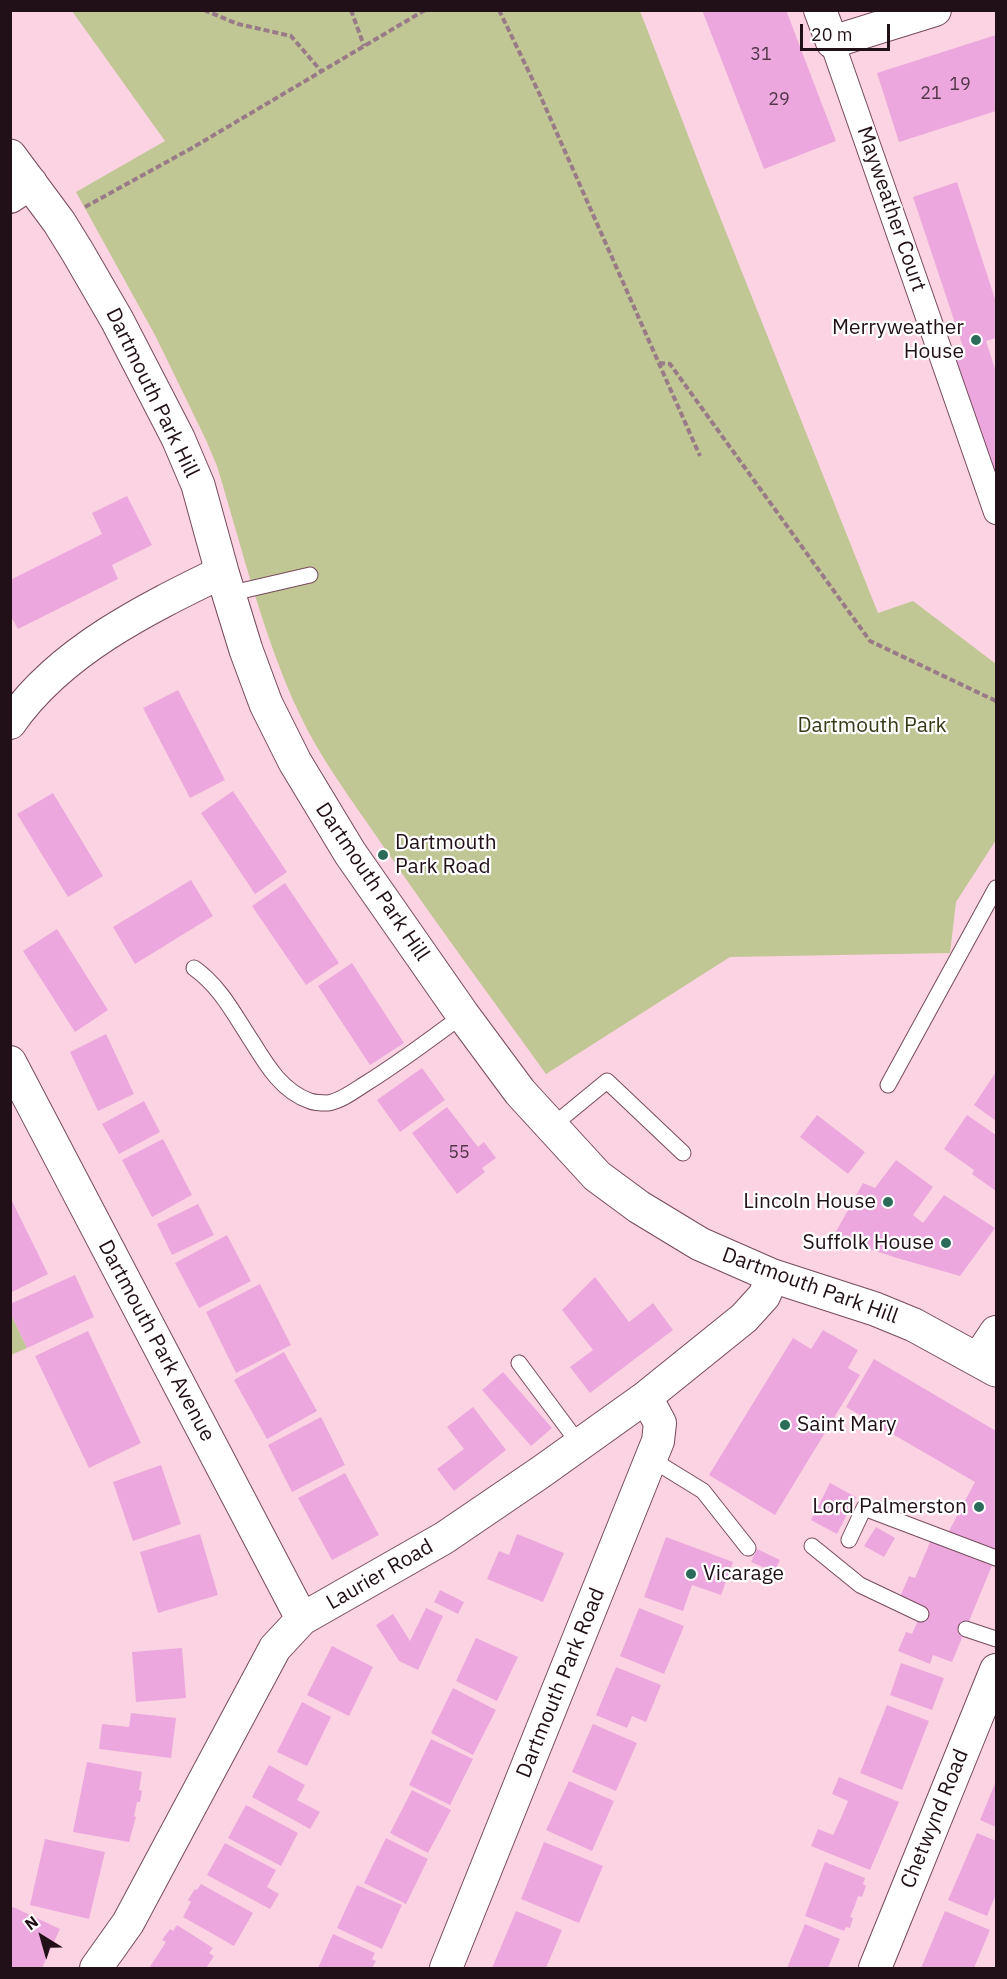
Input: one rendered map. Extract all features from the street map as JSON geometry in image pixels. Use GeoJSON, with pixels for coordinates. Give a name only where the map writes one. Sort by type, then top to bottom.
{"type":"FeatureCollection","features":[{"type":"Feature","properties":{"kind":"street"},"geometry":{"type":"LineString","coordinates":[[820,10],[832,42],[935,10]]}},
{"type":"Feature","properties":{"kind":"street","name":"Mayweather Court"},"geometry":{"type":"LineString","coordinates":[[832,42],[996,512]]}},
{"type":"Feature","properties":{"kind":"street","name":"Dartmouth Park Hill"},"geometry":{"type":"LineString","coordinates":[[10,156],[21,190],[77,250],[164,409],[198,484],[237,622],[266,704],[295,762],[350,853],[463,1015],[520,1092],[597,1176],[639,1208],[700,1244],[772,1276],[907,1322],[987,1364]]}},
{"type":"Feature","properties":{"kind":"street"},"geometry":{"type":"LineString","coordinates":[[10,723],[51,678],[87,649],[144,612],[225,583]]}},
{"type":"Feature","properties":{"kind":"street","name":"Dartmouth Park Avenue"},"geometry":{"type":"LineString","coordinates":[[10,1062],[303,1619]]}},
{"type":"Feature","properties":{"kind":"street","name":"Laurier Road"},"geometry":{"type":"LineString","coordinates":[[96,1968],[128,1923],[275,1648],[303,1619],[444,1538],[646,1397],[744,1318],[764,1296],[772,1276]]}},
{"type":"Feature","properties":{"kind":"street"},"geometry":{"type":"LineString","coordinates":[[987,1364],[996,1332]]}},
{"type":"Feature","properties":{"kind":"street","name":"Dartmouth Park Road"},"geometry":{"type":"LineString","coordinates":[[446,1968],[658,1441],[660,1423],[646,1397]]}},
{"type":"Feature","properties":{"kind":"street","name":"Chetwynd Road"},"geometry":{"type":"LineString","coordinates":[[875,1968],[996,1670]]}},
{"type":"Feature","properties":{"kind":"lane"},"geometry":{"type":"LineString","coordinates":[[225,583],[310,575]]}},
{"type":"Feature","properties":{"kind":"lane"},"geometry":{"type":"LineString","coordinates":[[888,1085],[996,888]]}},
{"type":"Feature","properties":{"kind":"lane"},"geometry":{"type":"LineString","coordinates":[[194,968],[208,978],[221,994],[280,1082],[293,1093],[311,1102],[328,1103],[346,1096],[394,1066],[463,1015]]}},
{"type":"Feature","properties":{"kind":"lane"},"geometry":{"type":"LineString","coordinates":[[551,1127],[608,1082],[682,1153]]}},
{"type":"Feature","properties":{"kind":"lane"},"geometry":{"type":"LineString","coordinates":[[519,1363],[580,1445]]}},
{"type":"Feature","properties":{"kind":"lane"},"geometry":{"type":"LineString","coordinates":[[651,1459],[703,1491],[748,1548]]}},
{"type":"Feature","properties":{"kind":"lane"},"geometry":{"type":"LineString","coordinates":[[849,1540],[864,1508],[996,1558]]}},
{"type":"Feature","properties":{"kind":"lane"},"geometry":{"type":"LineString","coordinates":[[812,1546],[860,1585],[921,1614]]}},
{"type":"Feature","properties":{"kind":"lane"},"geometry":{"type":"LineString","coordinates":[[966,1629],[996,1639]]}},
{"type":"Feature","properties":{"kind":"path"},"geometry":{"type":"LineString","coordinates":[[204,10],[238,24],[291,36],[321,71]]}},
{"type":"Feature","properties":{"kind":"path"},"geometry":{"type":"LineString","coordinates":[[351,10],[364,46]]}},
{"type":"Feature","properties":{"kind":"path"},"geometry":{"type":"LineString","coordinates":[[79,210],[192,148],[425,10]]}},
{"type":"Feature","properties":{"kind":"path"},"geometry":{"type":"LineString","coordinates":[[499,10],[540,95],[700,456]]}},
{"type":"Feature","properties":{"kind":"path"},"geometry":{"type":"LineString","coordinates":[[659,363],[670,364],[870,641],[996,701]]}},
{"type":"Feature","properties":{"kind":"green space","name":"Dartmouth Park"},"geometry":{"type":"Polygon","coordinates":[[[72,11],[640,11],[878,613],[913,601],[996,664],[996,840],[956,902],[950,953],[730,957],[546,1074],[347,794],[316,746],[286,684],[244,560],[217,466],[206,440],[156,337],[76,192],[165,141],[72,11]]]}},
{"type":"Feature","properties":{"kind":"green space"},"geometry":{"type":"Polygon","coordinates":[[[10,1312],[27,1348],[11,1355],[10,1355],[10,1312]]]}},
{"type":"Feature","properties":{"kind":"building"},"geometry":{"type":"Polygon","coordinates":[[[702,10],[786,10],[836,141],[764,169],[702,10]]]}},
{"type":"Feature","properties":{"kind":"building"},"geometry":{"type":"Polygon","coordinates":[[[996,35],[996,111],[899,142],[877,73],[996,35]]]}},
{"type":"Feature","properties":{"kind":"building","name":"Merryweather House"},"geometry":{"type":"Polygon","coordinates":[[[957,182],[996,302],[996,338],[986,341],[996,372],[996,494],[948,361],[966,356],[913,197],[957,182]]]}},
{"type":"Feature","properties":{"kind":"building"},"geometry":{"type":"Polygon","coordinates":[[[127,496],[152,545],[112,565],[118,579],[18,629],[10,615],[10,580],[102,534],[92,513],[127,496]]]}},
{"type":"Feature","properties":{"kind":"building"},"geometry":{"type":"Polygon","coordinates":[[[178,690],[225,780],[190,798],[143,708],[178,690]]]}},
{"type":"Feature","properties":{"kind":"building"},"geometry":{"type":"Polygon","coordinates":[[[233,791],[287,872],[255,894],[201,813],[233,791]]]}},
{"type":"Feature","properties":{"kind":"building"},"geometry":{"type":"Polygon","coordinates":[[[53,793],[103,876],[68,897],[17,814],[53,793]]]}},
{"type":"Feature","properties":{"kind":"building"},"geometry":{"type":"Polygon","coordinates":[[[191,880],[213,916],[135,964],[113,927],[191,880]]]}},
{"type":"Feature","properties":{"kind":"building"},"geometry":{"type":"Polygon","coordinates":[[[285,883],[339,963],[306,985],[252,906],[285,883]]]}},
{"type":"Feature","properties":{"kind":"building"},"geometry":{"type":"Polygon","coordinates":[[[57,929],[108,1010],[75,1032],[23,951],[57,929]]]}},
{"type":"Feature","properties":{"kind":"building"},"geometry":{"type":"Polygon","coordinates":[[[352,963],[404,1043],[370,1065],[318,986],[352,963]]]}},
{"type":"Feature","properties":{"kind":"building"},"geometry":{"type":"Polygon","coordinates":[[[106,1034],[134,1094],[98,1111],[70,1052],[106,1034]]]}},
{"type":"Feature","properties":{"kind":"building"},"geometry":{"type":"Polygon","coordinates":[[[422,1068],[445,1100],[400,1132],[377,1100],[422,1068]]]}},
{"type":"Feature","properties":{"kind":"building"},"geometry":{"type":"Polygon","coordinates":[[[996,1072],[996,1121],[974,1105],[996,1072]]]}},
{"type":"Feature","properties":{"kind":"building"},"geometry":{"type":"Polygon","coordinates":[[[144,1101],[160,1132],[119,1154],[102,1124],[144,1101]]]}},
{"type":"Feature","properties":{"kind":"building"},"geometry":{"type":"Polygon","coordinates":[[[447,1107],[478,1147],[484,1142],[496,1158],[482,1168],[485,1172],[457,1194],[412,1133],[447,1107]]]}},
{"type":"Feature","properties":{"kind":"building"},"geometry":{"type":"Polygon","coordinates":[[[817,1115],[865,1152],[848,1174],[800,1137],[817,1115]]]}},
{"type":"Feature","properties":{"kind":"building"},"geometry":{"type":"Polygon","coordinates":[[[967,1115],[996,1135],[996,1191],[972,1174],[974,1170],[944,1149],[967,1115]]]}},
{"type":"Feature","properties":{"kind":"building"},"geometry":{"type":"Polygon","coordinates":[[[163,1139],[192,1195],[152,1217],[122,1160],[163,1139]]]}},
{"type":"Feature","properties":{"kind":"building"},"geometry":{"type":"Polygon","coordinates":[[[896,1160],[933,1187],[913,1215],[923,1223],[944,1195],[995,1228],[960,1276],[833,1237],[863,1183],[875,1188],[896,1160]]]}},
{"type":"Feature","properties":{"kind":"building"},"geometry":{"type":"Polygon","coordinates":[[[10,1197],[48,1274],[10,1293],[10,1197]]]}},
{"type":"Feature","properties":{"kind":"building"},"geometry":{"type":"Polygon","coordinates":[[[198,1204],[214,1235],[172,1255],[157,1224],[198,1204]]]}},
{"type":"Feature","properties":{"kind":"building"},"geometry":{"type":"Polygon","coordinates":[[[227,1235],[251,1281],[199,1308],[175,1263],[227,1235]]]}},
{"type":"Feature","properties":{"kind":"building"},"geometry":{"type":"Polygon","coordinates":[[[75,1275],[94,1317],[27,1348],[10,1312],[10,1304],[75,1275]]]}},
{"type":"Feature","properties":{"kind":"building"},"geometry":{"type":"Polygon","coordinates":[[[595,1277],[629,1322],[653,1303],[673,1330],[590,1393],[570,1367],[593,1350],[562,1310],[595,1277]]]}},
{"type":"Feature","properties":{"kind":"building"},"geometry":{"type":"Polygon","coordinates":[[[260,1284],[291,1345],[236,1373],[206,1312],[260,1284]]]}},
{"type":"Feature","properties":{"kind":"building","name":"Saint Mary"},"geometry":{"type":"Polygon","coordinates":[[[823,1330],[858,1350],[848,1368],[860,1375],[775,1515],[709,1475],[793,1338],[811,1349],[823,1330]]]}},
{"type":"Feature","properties":{"kind":"building"},"geometry":{"type":"Polygon","coordinates":[[[88,1331],[141,1443],[89,1468],[35,1356],[88,1331]]]}},
{"type":"Feature","properties":{"kind":"building"},"geometry":{"type":"Polygon","coordinates":[[[284,1352],[317,1411],[267,1439],[234,1380],[284,1352]]]}},
{"type":"Feature","properties":{"kind":"building"},"geometry":{"type":"Polygon","coordinates":[[[874,1359],[996,1431],[996,1556],[952,1662],[933,1655],[930,1664],[898,1651],[906,1632],[912,1634],[923,1609],[899,1599],[909,1576],[915,1578],[936,1528],[948,1533],[975,1482],[846,1407],[874,1359]]]}},
{"type":"Feature","properties":{"kind":"building"},"geometry":{"type":"Polygon","coordinates":[[[503,1372],[552,1428],[531,1446],[482,1390],[503,1372]]]}},
{"type":"Feature","properties":{"kind":"building"},"geometry":{"type":"Polygon","coordinates":[[[473,1407],[506,1450],[454,1491],[437,1469],[464,1449],[447,1427],[473,1407]]]}},
{"type":"Feature","properties":{"kind":"building"},"geometry":{"type":"Polygon","coordinates":[[[321,1417],[345,1465],[292,1492],[268,1445],[321,1417]]]}},
{"type":"Feature","properties":{"kind":"building"},"geometry":{"type":"Polygon","coordinates":[[[161,1465],[181,1524],[133,1541],[113,1482],[161,1465]]]}},
{"type":"Feature","properties":{"kind":"building"},"geometry":{"type":"Polygon","coordinates":[[[345,1473],[379,1535],[332,1560],[298,1498],[345,1473]]]}},
{"type":"Feature","properties":{"kind":"building"},"geometry":{"type":"Polygon","coordinates":[[[830,1483],[856,1497],[837,1534],[811,1520],[830,1483]]]}},
{"type":"Feature","properties":{"kind":"building"},"geometry":{"type":"Polygon","coordinates":[[[876,1527],[895,1538],[884,1557],[864,1546],[876,1527]]]}},
{"type":"Feature","properties":{"kind":"building"},"geometry":{"type":"Polygon","coordinates":[[[200,1534],[218,1595],[158,1613],[140,1552],[200,1534]]]}},
{"type":"Feature","properties":{"kind":"building"},"geometry":{"type":"Polygon","coordinates":[[[517,1534],[564,1553],[543,1602],[487,1579],[499,1551],[509,1555],[517,1534]]]}},
{"type":"Feature","properties":{"kind":"building","name":"Vicarage"},"geometry":{"type":"Polygon","coordinates":[[[666,1537],[733,1562],[721,1595],[692,1585],[683,1611],[644,1597],[666,1537]]]}},
{"type":"Feature","properties":{"kind":"building"},"geometry":{"type":"Polygon","coordinates":[[[757,1549],[780,1560],[774,1572],[751,1562],[757,1549]]]}},
{"type":"Feature","properties":{"kind":"building"},"geometry":{"type":"Polygon","coordinates":[[[440,1590],[464,1602],[458,1614],[434,1602],[440,1590]]]}},
{"type":"Feature","properties":{"kind":"building"},"geometry":{"type":"Polygon","coordinates":[[[426,1608],[443,1616],[418,1670],[399,1661],[376,1625],[393,1614],[410,1641],[426,1608]]]}},
{"type":"Feature","properties":{"kind":"building"},"geometry":{"type":"Polygon","coordinates":[[[639,1608],[684,1626],[664,1674],[620,1656],[639,1608]]]}},
{"type":"Feature","properties":{"kind":"building"},"geometry":{"type":"Polygon","coordinates":[[[476,1638],[518,1657],[497,1701],[456,1681],[476,1638]]]}},
{"type":"Feature","properties":{"kind":"building"},"geometry":{"type":"Polygon","coordinates":[[[332,1646],[373,1667],[349,1716],[307,1695],[332,1646]]]}},
{"type":"Feature","properties":{"kind":"building"},"geometry":{"type":"Polygon","coordinates":[[[182,1648],[186,1698],[136,1702],[132,1652],[182,1648]]]}},
{"type":"Feature","properties":{"kind":"building"},"geometry":{"type":"Polygon","coordinates":[[[901,1663],[944,1678],[932,1710],[890,1695],[901,1663]]]}},
{"type":"Feature","properties":{"kind":"building"},"geometry":{"type":"Polygon","coordinates":[[[616,1667],[661,1685],[646,1722],[632,1716],[627,1728],[596,1715],[616,1667]]]}},
{"type":"Feature","properties":{"kind":"building"},"geometry":{"type":"Polygon","coordinates":[[[453,1688],[496,1710],[473,1755],[431,1733],[453,1688]]]}},
{"type":"Feature","properties":{"kind":"building"},"geometry":{"type":"Polygon","coordinates":[[[302,1702],[331,1717],[307,1766],[277,1752],[302,1702]]]}},
{"type":"Feature","properties":{"kind":"building"},"geometry":{"type":"Polygon","coordinates":[[[887,1705],[929,1721],[902,1790],[860,1773],[887,1705]]]}},
{"type":"Feature","properties":{"kind":"building"},"geometry":{"type":"Polygon","coordinates":[[[131,1713],[176,1718],[171,1758],[99,1749],[102,1724],[129,1727],[131,1713]]]}},
{"type":"Feature","properties":{"kind":"building"},"geometry":{"type":"Polygon","coordinates":[[[593,1724],[637,1743],[616,1791],[572,1772],[593,1724]]]}},
{"type":"Feature","properties":{"kind":"building"},"geometry":{"type":"Polygon","coordinates":[[[431,1739],[473,1759],[450,1805],[409,1785],[431,1739]]]}},
{"type":"Feature","properties":{"kind":"building"},"geometry":{"type":"Polygon","coordinates":[[[87,1762],[142,1772],[140,1802],[137,1802],[134,1816],[136,1817],[129,1842],[73,1832],[87,1762]]]}},
{"type":"Feature","properties":{"kind":"building"},"geometry":{"type":"Polygon","coordinates":[[[269,1765],[305,1785],[297,1800],[320,1812],[310,1829],[252,1797],[269,1765]]]}},
{"type":"Feature","properties":{"kind":"building"},"geometry":{"type":"Polygon","coordinates":[[[839,1777],[899,1802],[870,1870],[811,1846],[818,1829],[833,1835],[848,1801],[832,1794],[839,1777]]]}},
{"type":"Feature","properties":{"kind":"building"},"geometry":{"type":"Polygon","coordinates":[[[569,1781],[614,1801],[592,1851],[546,1830],[569,1781]]]}},
{"type":"Feature","properties":{"kind":"building"},"geometry":{"type":"Polygon","coordinates":[[[996,1781],[996,1827],[980,1820],[996,1781]]]}},
{"type":"Feature","properties":{"kind":"building"},"geometry":{"type":"Polygon","coordinates":[[[412,1790],[451,1810],[428,1853],[390,1833],[412,1790]]]}},
{"type":"Feature","properties":{"kind":"building"},"geometry":{"type":"Polygon","coordinates":[[[246,1805],[298,1833],[281,1866],[228,1838],[246,1805]]]}},
{"type":"Feature","properties":{"kind":"building"},"geometry":{"type":"Polygon","coordinates":[[[977,1833],[996,1841],[996,1894],[987,1916],[948,1900],[977,1833]]]}},
{"type":"Feature","properties":{"kind":"building"},"geometry":{"type":"Polygon","coordinates":[[[386,1838],[428,1859],[406,1904],[364,1883],[386,1838]]]}},
{"type":"Feature","properties":{"kind":"building"},"geometry":{"type":"Polygon","coordinates":[[[45,1839],[105,1852],[89,1919],[30,1905],[45,1839]]]}},
{"type":"Feature","properties":{"kind":"building"},"geometry":{"type":"Polygon","coordinates":[[[544,1842],[603,1866],[579,1923],[521,1899],[544,1842]]]}},
{"type":"Feature","properties":{"kind":"building"},"geometry":{"type":"Polygon","coordinates":[[[225,1843],[276,1870],[267,1887],[279,1894],[270,1909],[207,1875],[225,1843]]]}},
{"type":"Feature","properties":{"kind":"building"},"geometry":{"type":"Polygon","coordinates":[[[825,1862],[865,1878],[863,1884],[866,1886],[862,1897],[858,1896],[850,1917],[853,1918],[850,1928],[846,1927],[844,1931],[805,1916],[825,1862]]]}},
{"type":"Feature","properties":{"kind":"building"},"geometry":{"type":"Polygon","coordinates":[[[201,1884],[253,1913],[234,1946],[183,1917],[191,1902],[188,1900],[201,1884]]]}},
{"type":"Feature","properties":{"kind":"building"},"geometry":{"type":"Polygon","coordinates":[[[357,1885],[402,1905],[382,1949],[337,1928],[357,1885]]]}},
{"type":"Feature","properties":{"kind":"building"},"geometry":{"type":"Polygon","coordinates":[[[13,1907],[60,1929],[42,1968],[10,1968],[10,1912],[13,1907]]]}},
{"type":"Feature","properties":{"kind":"building"},"geometry":{"type":"Polygon","coordinates":[[[516,1911],[562,1930],[546,1968],[492,1968],[516,1911]]]}},
{"type":"Feature","properties":{"kind":"building"},"geometry":{"type":"Polygon","coordinates":[[[945,1911],[990,1930],[974,1968],[921,1968],[945,1911]]]}},
{"type":"Feature","properties":{"kind":"building"},"geometry":{"type":"Polygon","coordinates":[[[805,1924],[840,1939],[828,1968],[787,1968],[805,1924]]]}},
{"type":"Feature","properties":{"kind":"building"},"geometry":{"type":"Polygon","coordinates":[[[177,1925],[213,1948],[209,1953],[214,1956],[206,1968],[149,1968],[166,1942],[162,1940],[170,1929],[173,1931],[177,1925]]]}},
{"type":"Feature","properties":{"kind":"building"},"geometry":{"type":"Polygon","coordinates":[[[333,1934],[375,1953],[372,1959],[376,1961],[372,1968],[318,1968],[333,1934]]]}},
{"type":"Feature","properties":{"kind":"place","name":"Merryweather House"},"geometry":{"type":"Point","coordinates":[976,340]}},
{"type":"Feature","properties":{"kind":"place","name":"Dartmouth Park Road"},"geometry":{"type":"Point","coordinates":[383,855]}},
{"type":"Feature","properties":{"kind":"place","name":"Lincoln House"},"geometry":{"type":"Point","coordinates":[888,1202]}},
{"type":"Feature","properties":{"kind":"place","name":"Suffolk House"},"geometry":{"type":"Point","coordinates":[946,1243]}},
{"type":"Feature","properties":{"kind":"place","name":"Saint Mary"},"geometry":{"type":"Point","coordinates":[785,1425]}},
{"type":"Feature","properties":{"kind":"place","name":"Lord Palmerston"},"geometry":{"type":"Point","coordinates":[979,1507]}},
{"type":"Feature","properties":{"kind":"place","name":"Vicarage"},"geometry":{"type":"Point","coordinates":[691,1574]}}]}
